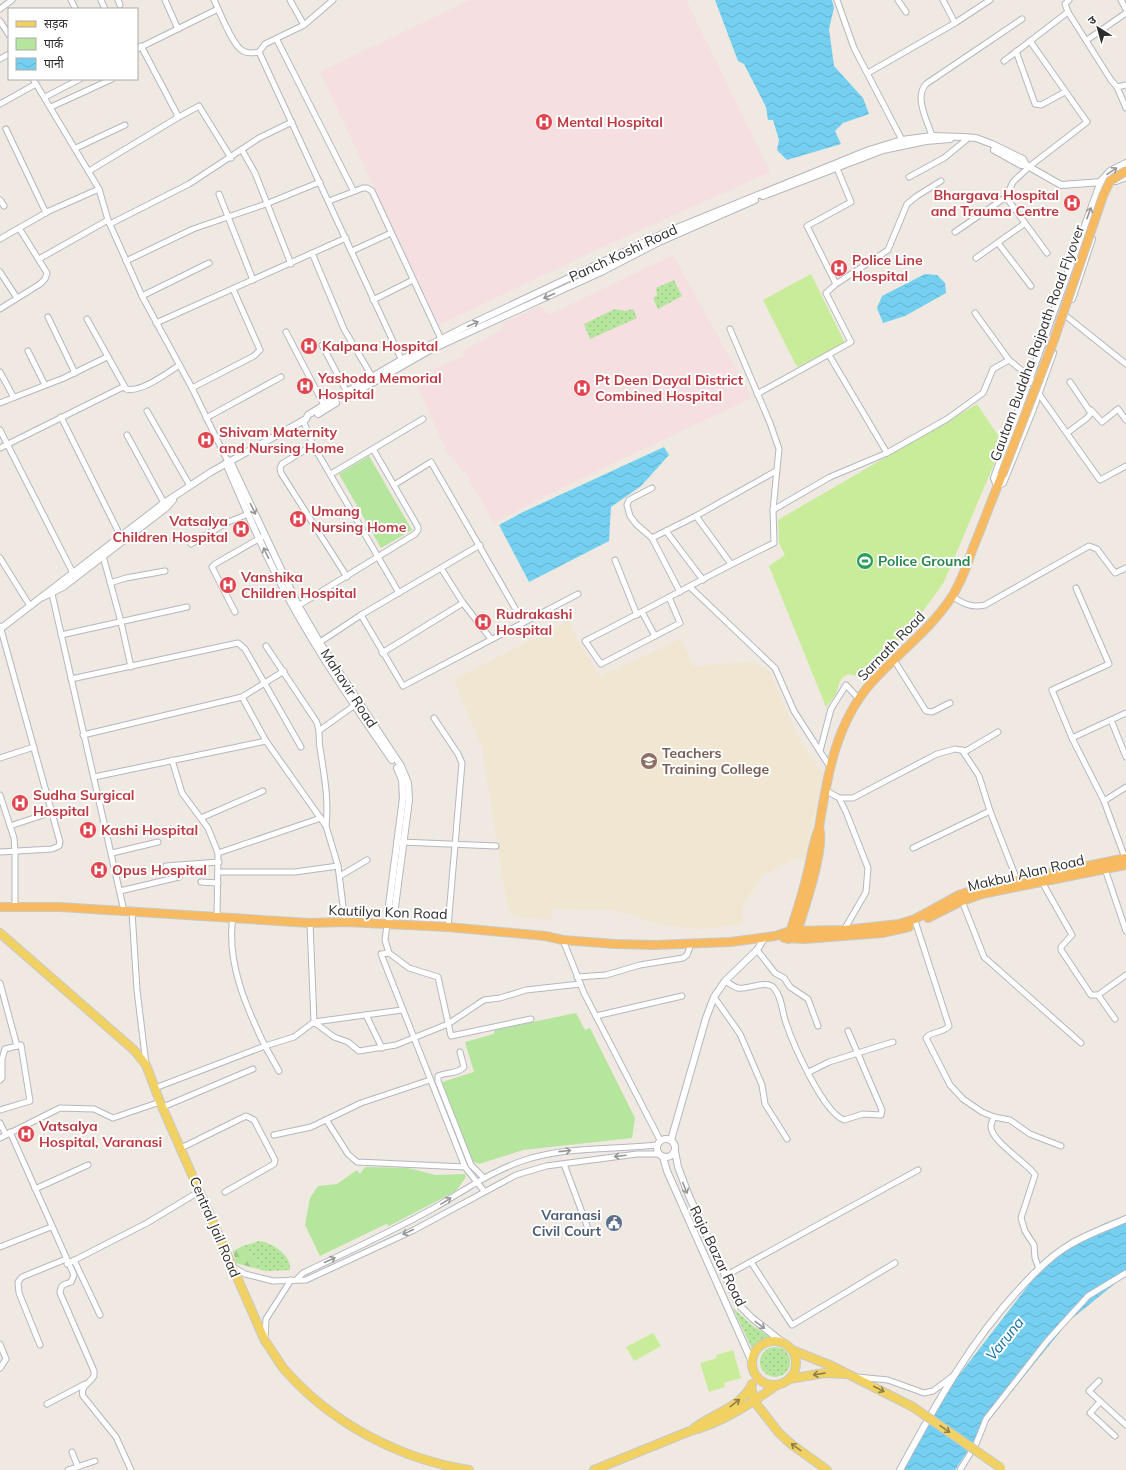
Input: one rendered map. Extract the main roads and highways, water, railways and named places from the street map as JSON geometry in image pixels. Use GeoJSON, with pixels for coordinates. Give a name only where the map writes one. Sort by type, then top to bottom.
{"type":"FeatureCollection","features":[{"type":"Feature","properties":{"kind":"highway","name":"Gautam Buddha Rajpath Road Flyover"},"geometry":{"type":"LineString","coordinates":[[997,486],[1054,340],[1102,196],[1110,181],[1126,171]]}},
{"type":"Feature","properties":{"kind":"highway","name":"Sarnath Road"},"geometry":{"type":"LineString","coordinates":[[793,935],[815,836],[819,828],[830,767],[842,731],[859,699],[872,682],[920,636],[952,596],[997,486]]}},
{"type":"Feature","properties":{"kind":"highway","name":"Makbul Alan Road"},"geometry":{"type":"LineString","coordinates":[[793,935],[882,933],[916,924],[962,901],[982,894],[1105,869],[1126,860]]}},
{"type":"Feature","properties":{"kind":"highway","name":"Makbul Alan Road"},"geometry":{"type":"LineString","coordinates":[[793,935],[899,924],[914,919],[960,895],[983,887],[1126,860]]}},
{"type":"Feature","properties":{"kind":"highway","name":"Kautilya Kon Road"},"geometry":{"type":"LineString","coordinates":[[0,907],[60,907],[310,923],[345,922],[448,927],[545,936],[563,940],[655,945],[691,944],[793,935]]}},
{"type":"Feature","properties":{"kind":"main road","name":"Central Jail Road"},"geometry":{"type":"LineString","coordinates":[[1,935],[134,1050],[146,1065],[161,1104],[265,1341],[284,1368],[316,1400],[351,1426],[385,1445],[429,1462],[469,1470]]}},
{"type":"Feature","properties":{"kind":"main road"},"geometry":{"type":"LineString","coordinates":[[828,1470],[791,1444],[779,1433],[754,1401],[751,1386],[754,1372],[752,1362],[754,1355],[762,1345],[774,1341],[852,1375],[913,1407],[1001,1469]]}},
{"type":"Feature","properties":{"kind":"main road"},"geometry":{"type":"LineString","coordinates":[[789,1347],[795,1358],[796,1367],[789,1379]]}},
{"type":"Feature","properties":{"kind":"main road"},"geometry":{"type":"LineString","coordinates":[[754,1372],[764,1382],[777,1385]]}},
{"type":"Feature","properties":{"kind":"main road"},"geometry":{"type":"LineString","coordinates":[[594,1470],[723,1419],[789,1379],[825,1373],[852,1375]]}},
{"type":"Feature","properties":{"kind":"main road"},"geometry":{"type":"LineString","coordinates":[[690,1431],[699,1423],[729,1408],[740,1399],[751,1386]]}},
{"type":"Feature","properties":{"kind":"water"},"geometry":{"type":"Polygon","coordinates":[[[715,0],[832,0],[834,8],[829,29],[834,66],[863,98],[869,114],[843,123],[835,131],[841,144],[787,160],[777,150],[779,140],[773,120],[768,120],[766,107],[744,64],[738,61],[715,0]]]}},
{"type":"Feature","properties":{"kind":"water"},"geometry":{"type":"Polygon","coordinates":[[[925,274],[937,275],[945,283],[946,293],[905,316],[883,323],[877,308],[882,296],[925,274]]]}},
{"type":"Feature","properties":{"kind":"water"},"geometry":{"type":"Polygon","coordinates":[[[664,447],[669,455],[641,486],[611,507],[609,541],[529,582],[499,525],[523,512],[664,447]]]}},
{"type":"Feature","properties":{"kind":"water","name":"Varuna"},"geometry":{"type":"Polygon","coordinates":[[[1126,1215],[1126,1277],[1117,1282],[1069,1321],[989,1419],[955,1470],[902,1470],[936,1405],[1044,1265],[1103,1224],[1126,1215]]]}},
{"type":"Feature","properties":{"kind":"place","name":"Mental Hospital"},"geometry":{"type":"Point","coordinates":[544,122]}},
{"type":"Feature","properties":{"kind":"place","name":"Bhargava Hospital and Trauma Centre"},"geometry":{"type":"Point","coordinates":[1072,203]}},
{"type":"Feature","properties":{"kind":"place","name":"Police Line Hospital"},"geometry":{"type":"Point","coordinates":[839,268]}},
{"type":"Feature","properties":{"kind":"place","name":"Kalpana Hospital"},"geometry":{"type":"Point","coordinates":[309,346]}},
{"type":"Feature","properties":{"kind":"place","name":"Yashoda Memorial Hospital"},"geometry":{"type":"Point","coordinates":[305,386]}},
{"type":"Feature","properties":{"kind":"place","name":"Pt Deen Dayal District Combined Hospital"},"geometry":{"type":"Point","coordinates":[582,388]}},
{"type":"Feature","properties":{"kind":"place","name":"Shivam Maternity and Nursing Home"},"geometry":{"type":"Point","coordinates":[206,440]}},
{"type":"Feature","properties":{"kind":"place","name":"Umang Nursing Home"},"geometry":{"type":"Point","coordinates":[298,519]}},
{"type":"Feature","properties":{"kind":"place","name":"Vatsalya Children Hospital"},"geometry":{"type":"Point","coordinates":[241,529]}},
{"type":"Feature","properties":{"kind":"place","name":"Police Ground"},"geometry":{"type":"Point","coordinates":[865,561]}},
{"type":"Feature","properties":{"kind":"place","name":"Vanshika Children Hospital"},"geometry":{"type":"Point","coordinates":[228,585]}},
{"type":"Feature","properties":{"kind":"place","name":"Rudrakashi Hospital"},"geometry":{"type":"Point","coordinates":[483,622]}},
{"type":"Feature","properties":{"kind":"place","name":"Teachers Training College"},"geometry":{"type":"Point","coordinates":[649,761]}},
{"type":"Feature","properties":{"kind":"place","name":"Sudha Surgical Hospital"},"geometry":{"type":"Point","coordinates":[20,803]}},
{"type":"Feature","properties":{"kind":"place","name":"Kashi Hospital"},"geometry":{"type":"Point","coordinates":[88,830]}},
{"type":"Feature","properties":{"kind":"place","name":"Opus Hospital"},"geometry":{"type":"Point","coordinates":[99,870]}},
{"type":"Feature","properties":{"kind":"place","name":"Vatsalya Hospital, Varanasi"},"geometry":{"type":"Point","coordinates":[26,1134]}},
{"type":"Feature","properties":{"kind":"place","name":"Varanasi Civil Court"},"geometry":{"type":"Point","coordinates":[614,1223]}}]}
